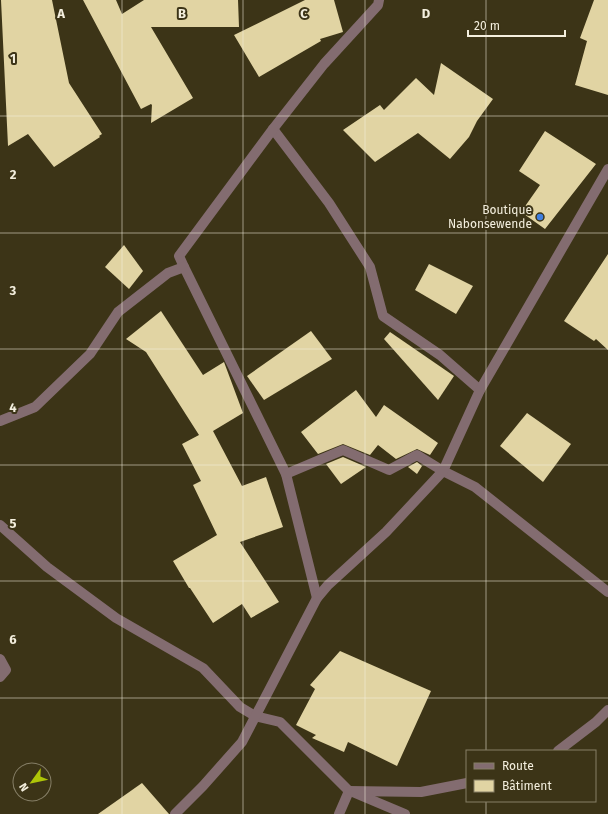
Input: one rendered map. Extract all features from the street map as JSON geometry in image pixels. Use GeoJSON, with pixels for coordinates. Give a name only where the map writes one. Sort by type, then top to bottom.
{"type":"FeatureCollection","features":[{"type":"Feature","properties":{"kind":"street"},"geometry":{"type":"LineString","coordinates":[[317,598],[286,474],[179,256],[273,128],[324,64],[378,5],[379,0]]}},
{"type":"Feature","properties":{"kind":"street"},"geometry":{"type":"LineString","coordinates":[[273,128],[329,203],[370,267],[383,316],[440,355],[480,390]]}},
{"type":"Feature","properties":{"kind":"street"},"geometry":{"type":"LineString","coordinates":[[175,814],[203,786],[242,742],[317,598],[328,585],[386,532],[443,471],[480,390],[608,168]]}},
{"type":"Feature","properties":{"kind":"street"},"geometry":{"type":"LineString","coordinates":[[0,421],[35,407],[90,354],[118,312],[168,273],[184,267]]}},
{"type":"Feature","properties":{"kind":"street"},"geometry":{"type":"LineString","coordinates":[[286,474],[343,450],[389,470],[417,455],[443,471],[475,487],[608,592]]}},
{"type":"Feature","properties":{"kind":"street"},"geometry":{"type":"LineString","coordinates":[[0,525],[47,567],[116,618],[203,668],[240,707],[255,716],[280,722],[349,791],[405,814]]}},
{"type":"Feature","properties":{"kind":"street"},"geometry":{"type":"LineString","coordinates":[[0,659],[6,670],[0,677]]}},
{"type":"Feature","properties":{"kind":"street"},"geometry":{"type":"LineString","coordinates":[[559,750],[596,722],[608,710]]}},
{"type":"Feature","properties":{"kind":"street"},"geometry":{"type":"LineString","coordinates":[[349,791],[421,792],[466,783]]}},
{"type":"Feature","properties":{"kind":"street"},"geometry":{"type":"LineString","coordinates":[[339,814],[349,791]]}},
{"type":"Feature","properties":{"kind":"building"},"geometry":{"type":"Polygon","coordinates":[[[1,0],[52,0],[69,83],[102,134],[99,136],[100,137],[54,167],[28,134],[8,146],[1,0]]]}},
{"type":"Feature","properties":{"kind":"building"},"geometry":{"type":"Polygon","coordinates":[[[83,0],[116,0],[122,14],[144,0],[238,0],[239,27],[151,27],[193,98],[151,123],[152,104],[141,109],[83,0]]]}},
{"type":"Feature","properties":{"kind":"building"},"geometry":{"type":"Polygon","coordinates":[[[305,0],[334,0],[343,32],[320,39],[321,41],[259,77],[234,35],[305,0]]]}},
{"type":"Feature","properties":{"kind":"building"},"geometry":{"type":"Polygon","coordinates":[[[594,0],[608,0],[608,95],[575,85],[587,41],[580,38],[594,0]]]}},
{"type":"Feature","properties":{"kind":"building"},"geometry":{"type":"Polygon","coordinates":[[[441,63],[493,99],[477,121],[469,137],[450,159],[418,133],[375,162],[343,130],[380,105],[384,110],[416,78],[434,95],[441,63]]]}},
{"type":"Feature","properties":{"kind":"building"},"geometry":{"type":"Polygon","coordinates":[[[545,131],[596,164],[545,229],[521,212],[540,185],[519,171],[545,131]]]}},
{"type":"Feature","properties":{"kind":"building"},"geometry":{"type":"Polygon","coordinates":[[[124,245],[143,271],[129,289],[105,267],[124,245]]]}},
{"type":"Feature","properties":{"kind":"building"},"geometry":{"type":"Polygon","coordinates":[[[608,254],[608,350],[596,339],[594,341],[564,321],[608,254]]]}},
{"type":"Feature","properties":{"kind":"building"},"geometry":{"type":"Polygon","coordinates":[[[429,264],[473,286],[456,314],[415,290],[429,264]]]}},
{"type":"Feature","properties":{"kind":"building"},"geometry":{"type":"Polygon","coordinates":[[[161,311],[203,375],[224,362],[243,413],[213,431],[242,486],[266,477],[283,527],[240,542],[279,602],[251,618],[242,604],[213,623],[173,561],[217,535],[193,485],[201,481],[182,444],[199,435],[146,352],[126,339],[161,311]]]}},
{"type":"Feature","properties":{"kind":"building"},"geometry":{"type":"Polygon","coordinates":[[[311,331],[332,359],[264,400],[247,376],[311,331]]]}},
{"type":"Feature","properties":{"kind":"building"},"geometry":{"type":"Polygon","coordinates":[[[390,332],[454,376],[438,400],[384,339],[390,332]]]}},
{"type":"Feature","properties":{"kind":"building"},"geometry":{"type":"Polygon","coordinates":[[[356,390],[376,417],[384,405],[438,443],[430,455],[417,449],[396,459],[378,445],[370,455],[343,444],[318,454],[301,432],[356,390]]]}},
{"type":"Feature","properties":{"kind":"building"},"geometry":{"type":"Polygon","coordinates":[[[527,413],[571,444],[543,482],[500,446],[527,413]]]}},
{"type":"Feature","properties":{"kind":"building"},"geometry":{"type":"Polygon","coordinates":[[[343,457],[366,467],[341,484],[326,464],[343,457]]]}},
{"type":"Feature","properties":{"kind":"building"},"geometry":{"type":"Polygon","coordinates":[[[417,462],[422,466],[417,474],[408,467],[417,462]]]}},
{"type":"Feature","properties":{"kind":"building"},"geometry":{"type":"Polygon","coordinates":[[[340,651],[431,691],[397,766],[348,742],[344,752],[312,738],[316,735],[296,725],[315,689],[310,685],[340,651]]]}},
{"type":"Feature","properties":{"kind":"building"},"geometry":{"type":"Polygon","coordinates":[[[142,783],[169,814],[98,814],[142,783]]]}},
{"type":"Feature","properties":{"kind":"place","name":"Boutique Nabonsewende"},"geometry":{"type":"Point","coordinates":[540,217]}}]}
